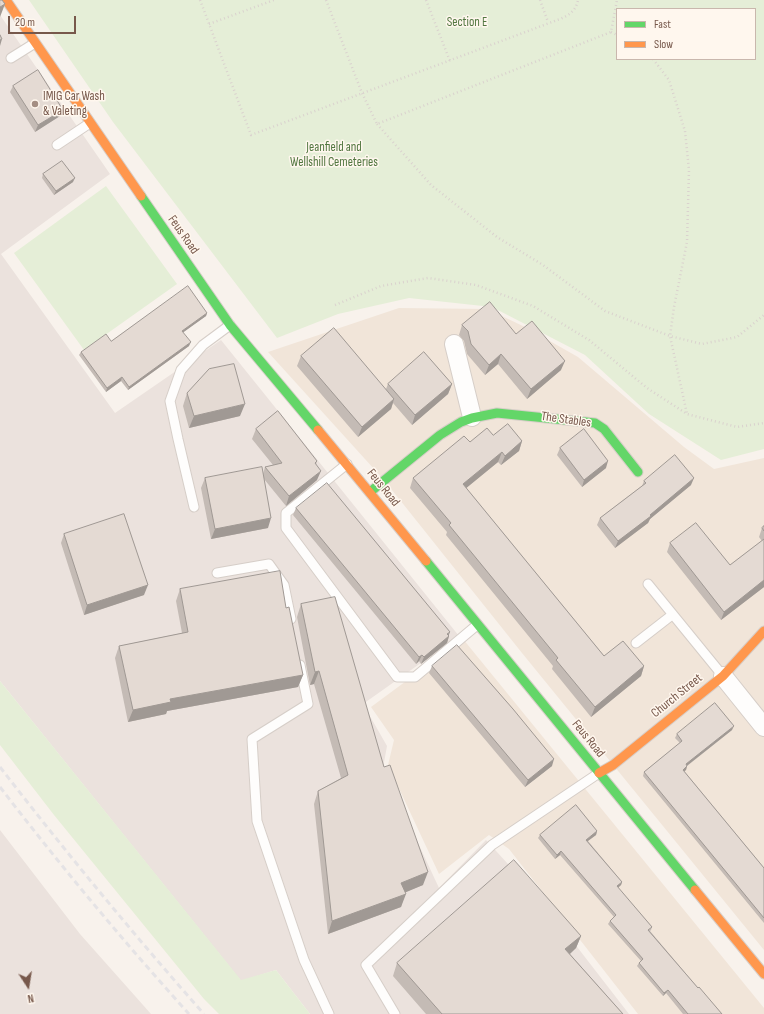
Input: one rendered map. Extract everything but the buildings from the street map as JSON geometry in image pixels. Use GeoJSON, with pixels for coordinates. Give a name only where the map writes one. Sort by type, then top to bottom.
{"type":"FeatureCollection","features":[{"type":"Feature","properties":{"kind":"street","name":"Feus Road"},"geometry":{"type":"LineString","coordinates":[[6,0],[230,325],[347,464],[764,974]]}},
{"type":"Feature","properties":{"kind":"street"},"geometry":{"type":"LineString","coordinates":[[454,344],[472,417]]}},
{"type":"Feature","properties":{"kind":"street","name":"The Stables"},"geometry":{"type":"LineString","coordinates":[[370,492],[451,427],[484,413],[497,412],[595,423],[604,429],[638,472]]}},
{"type":"Feature","properties":{"kind":"street","name":"Church Street"},"geometry":{"type":"LineString","coordinates":[[600,773],[613,765],[723,676],[764,631]]}},
{"type":"Feature","properties":{"kind":"street"},"geometry":{"type":"LineString","coordinates":[[723,676],[764,727]]}},
{"type":"Feature","properties":{"kind":"lane"},"geometry":{"type":"LineString","coordinates":[[11,58],[35,43]]}},
{"type":"Feature","properties":{"kind":"lane"},"geometry":{"type":"LineString","coordinates":[[57,145],[90,123]]}},
{"type":"Feature","properties":{"kind":"lane"},"geometry":{"type":"LineString","coordinates":[[194,507],[170,400],[180,370],[202,345],[230,325]]}},
{"type":"Feature","properties":{"kind":"lane"},"geometry":{"type":"LineString","coordinates":[[347,464],[286,513],[286,528],[397,677],[415,677],[477,624]]}},
{"type":"Feature","properties":{"kind":"lane"},"geometry":{"type":"LineString","coordinates":[[217,573],[269,564],[284,585],[293,630]]}},
{"type":"Feature","properties":{"kind":"lane"},"geometry":{"type":"LineString","coordinates":[[648,584],[723,676]]}},
{"type":"Feature","properties":{"kind":"lane"},"geometry":{"type":"LineString","coordinates":[[636,643],[672,615]]}},
{"type":"Feature","properties":{"kind":"lane"},"geometry":{"type":"LineString","coordinates":[[299,660],[308,704],[252,739],[258,821],[304,960],[329,1014]]}},
{"type":"Feature","properties":{"kind":"lane"},"geometry":{"type":"LineString","coordinates":[[395,1014],[366,965],[492,845],[600,773]]}},
{"type":"Feature","properties":{"kind":"path"},"geometry":{"type":"LineString","coordinates":[[200,0],[251,135],[569,15],[576,7],[578,0]]}},
{"type":"Feature","properties":{"kind":"path"},"geometry":{"type":"LineString","coordinates":[[209,24],[274,0]]}},
{"type":"Feature","properties":{"kind":"path"},"geometry":{"type":"LineString","coordinates":[[326,0],[362,94],[377,124],[431,185],[497,237],[543,265],[605,311],[670,336],[702,344],[737,337],[764,315]]}},
{"type":"Feature","properties":{"kind":"path"},"geometry":{"type":"LineString","coordinates":[[426,0],[450,61]]}},
{"type":"Feature","properties":{"kind":"path"},"geometry":{"type":"LineString","coordinates":[[540,0],[548,22]]}},
{"type":"Feature","properties":{"kind":"path"},"geometry":{"type":"LineString","coordinates":[[611,32],[617,0]]}},
{"type":"Feature","properties":{"kind":"path"},"geometry":{"type":"LineString","coordinates":[[377,124],[611,32],[616,34]]}},
{"type":"Feature","properties":{"kind":"path"},"geometry":{"type":"LineString","coordinates":[[655,60],[670,80],[685,131],[689,170],[687,242],[674,307],[670,336],[687,414]]}},
{"type":"Feature","properties":{"kind":"path"},"geometry":{"type":"LineString","coordinates":[[335,305],[381,286],[428,278],[476,285],[533,306],[589,340],[647,388],[687,414],[737,427],[764,423]]}},
{"type":"Feature","properties":{"kind":"shaded area"},"geometry":{"type":"Polygon","coordinates":[[[0,15],[110,174],[1,254],[115,413],[221,340],[459,636],[363,704],[387,746],[383,768],[439,888],[486,840],[540,899],[629,1014],[310,1014],[276,970],[241,981],[0,681],[0,15]]]}},
{"type":"Feature","properties":{"kind":"shaded area"},"geometry":{"type":"Polygon","coordinates":[[[399,308],[487,309],[525,327],[578,357],[684,447],[714,469],[764,458],[764,950],[522,653],[384,480],[268,352],[399,308]]]}},
{"type":"Feature","properties":{"kind":"shaded area"},"geometry":{"type":"Polygon","coordinates":[[[463,639],[764,1008],[764,1014],[638,1014],[509,849],[489,835],[439,874],[388,765],[394,740],[371,707],[463,639]]]}},
{"type":"Feature","properties":{"kind":"shaded area"},"geometry":{"type":"Polygon","coordinates":[[[0,830],[80,934],[151,1014],[0,1014],[0,830]]]}},
{"type":"Feature","properties":{"kind":"green space","name":"Jeanfield and Wellshill Cemeteries"},"geometry":{"type":"Polygon","coordinates":[[[29,0],[764,0],[764,449],[721,460],[649,414],[585,355],[492,307],[409,298],[338,314],[277,338],[113,122],[29,0]]]}},
{"type":"Feature","properties":{"kind":"green space"},"geometry":{"type":"Polygon","coordinates":[[[106,186],[177,284],[84,350],[14,253],[106,186]]]}},
{"type":"Feature","properties":{"kind":"green space"},"geometry":{"type":"Polygon","coordinates":[[[0,681],[241,980],[276,970],[310,1014],[219,1014],[204,999],[54,815],[0,745],[0,681]]]}},
{"type":"Feature","properties":{"kind":"railway"},"geometry":{"type":"LineString","coordinates":[[0,767],[100,892],[204,1014]]}},
{"type":"Feature","properties":{"kind":"railway"},"geometry":{"type":"LineString","coordinates":[[0,787],[92,902],[189,1014]]}},
{"type":"Feature","properties":{"kind":"traffic: fast"},"geometry":{"type":"LineString","coordinates":[[141,196],[230,325],[318,430]]}},
{"type":"Feature","properties":{"kind":"traffic: fast"},"geometry":{"type":"LineString","coordinates":[[370,492],[440,435],[461,422],[472,418],[497,413],[595,423],[604,429],[638,472]]}},
{"type":"Feature","properties":{"kind":"traffic: fast"},"geometry":{"type":"LineString","coordinates":[[426,561],[695,890]]}},
{"type":"Feature","properties":{"kind":"traffic: slow"},"geometry":{"type":"LineString","coordinates":[[6,0],[141,196]]}},
{"type":"Feature","properties":{"kind":"traffic: slow"},"geometry":{"type":"LineString","coordinates":[[318,430],[426,561]]}},
{"type":"Feature","properties":{"kind":"traffic: slow"},"geometry":{"type":"LineString","coordinates":[[599,773],[613,765],[723,676],[764,631]]}},
{"type":"Feature","properties":{"kind":"traffic: slow"},"geometry":{"type":"LineString","coordinates":[[695,890],[764,974]]}},
{"type":"Feature","properties":{"kind":"place","name":"IMIG Car Wash & Valeting"},"geometry":{"type":"Point","coordinates":[35,104]}},
{"type":"Feature","properties":{"kind":"park label","name":"Section E"},"geometry":{"type":"Point","coordinates":[467,23]}}]}
